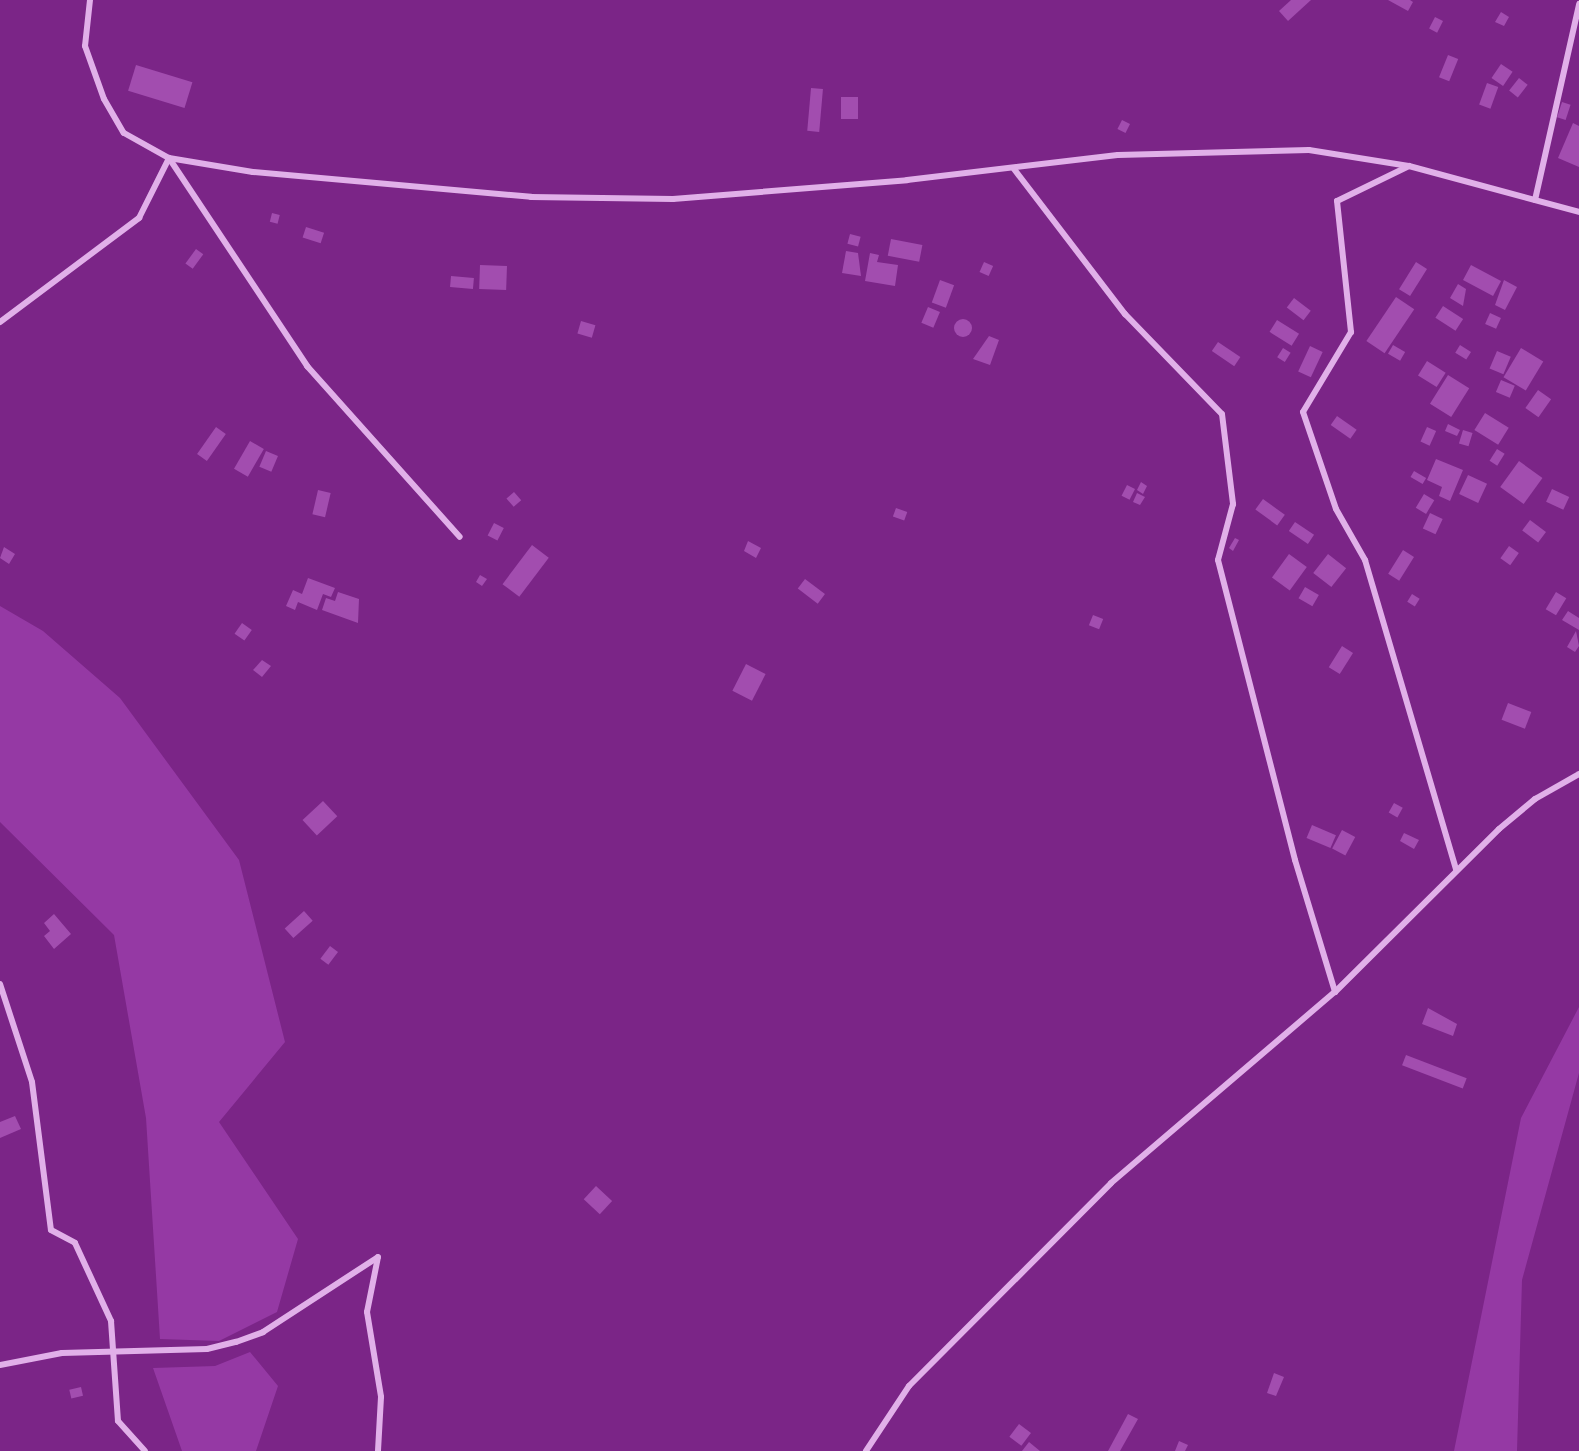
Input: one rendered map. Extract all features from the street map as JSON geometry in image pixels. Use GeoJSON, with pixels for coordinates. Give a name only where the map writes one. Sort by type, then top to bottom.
{"type":"FeatureCollection","features":[{"type":"Feature","properties":{"kind":"street"},"geometry":{"type":"LineString","coordinates":[[90,0],[85,46],[104,99],[124,133],[169,159],[397,188],[543,198],[673,198],[1014,169],[1118,155],[1309,150],[1409,166],[1579,212]]}},
{"type":"Feature","properties":{"kind":"street"},"geometry":{"type":"LineString","coordinates":[[1535,200],[1579,4]]}},
{"type":"Feature","properties":{"kind":"street"},"geometry":{"type":"LineString","coordinates":[[0,322],[139,218],[169,159]]}},
{"type":"Feature","properties":{"kind":"street"},"geometry":{"type":"LineString","coordinates":[[169,159],[307,366],[460,537]]}},
{"type":"Feature","properties":{"kind":"street"},"geometry":{"type":"LineString","coordinates":[[1409,166],[1337,201],[1351,332],[1303,412],[1336,509],[1365,560],[1456,870]]}},
{"type":"Feature","properties":{"kind":"street"},"geometry":{"type":"LineString","coordinates":[[1014,169],[1125,314],[1222,414],[1233,504],[1218,560],[1295,860],[1335,992]]}},
{"type":"Feature","properties":{"kind":"street"},"geometry":{"type":"LineString","coordinates":[[866,1451],[909,1386],[1040,1252],[1193,1109],[1335,992],[1456,870],[1535,799],[1579,774]]}},
{"type":"Feature","properties":{"kind":"street"},"geometry":{"type":"LineString","coordinates":[[0,984],[32,1082],[51,1230],[75,1243],[111,1321],[117,1351],[118,1421],[145,1451]]}},
{"type":"Feature","properties":{"kind":"street"},"geometry":{"type":"LineString","coordinates":[[0,1365],[62,1353],[207,1349],[236,1342],[263,1332],[308,1298],[378,1257],[367,1312],[381,1397],[378,1451]]}},
{"type":"Feature","properties":{"kind":"shaded area"},"geometry":{"type":"Polygon","coordinates":[[[0,606],[43,631],[120,698],[239,860],[285,1042],[219,1122],[298,1239],[277,1312],[219,1341],[160,1339],[146,1118],[114,935],[0,822],[0,606]]]}},
{"type":"Feature","properties":{"kind":"shaded area"},"geometry":{"type":"Polygon","coordinates":[[[1579,1007],[1579,1073],[1522,1280],[1517,1451],[1454,1451],[1521,1118],[1579,1007]]]}},
{"type":"Feature","properties":{"kind":"shaded area"},"geometry":{"type":"Polygon","coordinates":[[[250,1352],[278,1386],[256,1451],[182,1451],[153,1368],[215,1366],[250,1352]]]}},
{"type":"Feature","properties":{"kind":"building"},"geometry":{"type":"Polygon","coordinates":[[[1291,0],[1311,0],[1288,21],[1279,11],[1291,0]]]}},
{"type":"Feature","properties":{"kind":"building"},"geometry":{"type":"Polygon","coordinates":[[[1388,0],[1410,0],[1413,2],[1408,11],[1388,0]]]}},
{"type":"Feature","properties":{"kind":"building"},"geometry":{"type":"Polygon","coordinates":[[[1501,12],[1509,17],[1504,26],[1495,22],[1501,12]]]}},
{"type":"Feature","properties":{"kind":"building"},"geometry":{"type":"Polygon","coordinates":[[[1435,17],[1443,21],[1437,33],[1429,29],[1435,17]]]}},
{"type":"Feature","properties":{"kind":"building"},"geometry":{"type":"Polygon","coordinates":[[[1448,55],[1458,59],[1449,81],[1439,77],[1448,55]]]}},
{"type":"Feature","properties":{"kind":"building"},"geometry":{"type":"Polygon","coordinates":[[[1501,64],[1513,72],[1503,86],[1491,78],[1501,64]]]}},
{"type":"Feature","properties":{"kind":"building"},"geometry":{"type":"Polygon","coordinates":[[[136,65],[192,82],[185,108],[128,91],[136,65]]]}},
{"type":"Feature","properties":{"kind":"building"},"geometry":{"type":"Polygon","coordinates":[[[1519,78],[1528,85],[1518,97],[1509,91],[1519,78]]]}},
{"type":"Feature","properties":{"kind":"building"},"geometry":{"type":"Polygon","coordinates":[[[1487,83],[1498,87],[1490,109],[1479,105],[1487,83]]]}},
{"type":"Feature","properties":{"kind":"building"},"geometry":{"type":"Polygon","coordinates":[[[811,88],[823,89],[819,132],[807,131],[811,88]]]}},
{"type":"Feature","properties":{"kind":"building"},"geometry":{"type":"Polygon","coordinates":[[[841,97],[858,97],[858,119],[841,119],[841,97]]]}},
{"type":"Feature","properties":{"kind":"building"},"geometry":{"type":"Polygon","coordinates":[[[1562,102],[1571,105],[1566,120],[1557,117],[1562,102]]]}},
{"type":"Feature","properties":{"kind":"building"},"geometry":{"type":"Polygon","coordinates":[[[1122,120],[1130,124],[1125,133],[1117,129],[1122,120]]]}},
{"type":"Feature","properties":{"kind":"building"},"geometry":{"type":"Polygon","coordinates":[[[1573,123],[1579,126],[1579,167],[1558,158],[1573,123]]]}},
{"type":"Feature","properties":{"kind":"building"},"geometry":{"type":"Polygon","coordinates":[[[272,213],[280,215],[278,224],[270,222],[272,213]]]}},
{"type":"Feature","properties":{"kind":"building"},"geometry":{"type":"Polygon","coordinates":[[[306,227],[324,233],[321,243],[303,237],[306,227]]]}},
{"type":"Feature","properties":{"kind":"building"},"geometry":{"type":"Polygon","coordinates":[[[850,234],[861,237],[858,247],[847,244],[850,234]]]}},
{"type":"Feature","properties":{"kind":"building"},"geometry":{"type":"Polygon","coordinates":[[[891,239],[922,245],[919,262],[888,256],[891,239]]]}},
{"type":"Feature","properties":{"kind":"building"},"geometry":{"type":"Polygon","coordinates":[[[196,249],[203,254],[193,269],[185,264],[196,249]]]}},
{"type":"Feature","properties":{"kind":"building"},"geometry":{"type":"Polygon","coordinates":[[[846,251],[858,253],[861,276],[842,273],[846,251]]]}},
{"type":"Feature","properties":{"kind":"building"},"geometry":{"type":"Polygon","coordinates":[[[870,253],[879,255],[877,262],[898,265],[895,286],[865,281],[870,253]]]}},
{"type":"Feature","properties":{"kind":"building"},"geometry":{"type":"Polygon","coordinates":[[[984,262],[993,266],[989,276],[980,272],[984,262]]]}},
{"type":"Feature","properties":{"kind":"building"},"geometry":{"type":"Polygon","coordinates":[[[1416,262],[1427,269],[1410,296],[1399,289],[1416,262]]]}},
{"type":"Feature","properties":{"kind":"building"},"geometry":{"type":"Polygon","coordinates":[[[480,265],[507,266],[506,290],[479,289],[480,265]]]}},
{"type":"Feature","properties":{"kind":"building"},"geometry":{"type":"Polygon","coordinates":[[[1471,265],[1501,281],[1493,296],[1463,280],[1471,265]]]}},
{"type":"Feature","properties":{"kind":"building"},"geometry":{"type":"Polygon","coordinates":[[[451,276],[474,278],[473,289],[450,287],[451,276]]]}},
{"type":"Feature","properties":{"kind":"building"},"geometry":{"type":"Polygon","coordinates":[[[940,280],[954,285],[946,308],[932,303],[940,280]]]}},
{"type":"Feature","properties":{"kind":"building"},"geometry":{"type":"Polygon","coordinates":[[[1504,280],[1517,287],[1505,310],[1495,305],[1504,280]]]}},
{"type":"Feature","properties":{"kind":"building"},"geometry":{"type":"Polygon","coordinates":[[[1458,284],[1466,289],[1463,306],[1450,298],[1458,284]]]}},
{"type":"Feature","properties":{"kind":"building"},"geometry":{"type":"Polygon","coordinates":[[[1396,297],[1414,309],[1385,353],[1366,341],[1396,297]]]}},
{"type":"Feature","properties":{"kind":"building"},"geometry":{"type":"Polygon","coordinates":[[[1294,298],[1311,311],[1304,320],[1287,308],[1294,298]]]}},
{"type":"Feature","properties":{"kind":"building"},"geometry":{"type":"Polygon","coordinates":[[[1443,306],[1463,319],[1456,331],[1435,318],[1443,306]]]}},
{"type":"Feature","properties":{"kind":"building"},"geometry":{"type":"Polygon","coordinates":[[[928,307],[940,312],[933,328],[921,323],[928,307]]]}},
{"type":"Feature","properties":{"kind":"building"},"geometry":{"type":"Polygon","coordinates":[[[1490,313],[1501,318],[1496,329],[1485,324],[1490,313]]]}},
{"type":"Feature","properties":{"kind":"building"},"geometry":{"type":"Polygon","coordinates":[[[963,319],[969,322],[972,328],[969,334],[963,337],[957,334],[954,328],[957,322],[963,319]]]}},
{"type":"Feature","properties":{"kind":"building"},"geometry":{"type":"Polygon","coordinates":[[[1277,320],[1299,334],[1292,346],[1270,332],[1277,320]]]}},
{"type":"Feature","properties":{"kind":"building"},"geometry":{"type":"Polygon","coordinates":[[[581,321],[595,325],[592,338],[577,333],[581,321]]]}},
{"type":"Feature","properties":{"kind":"building"},"geometry":{"type":"Polygon","coordinates":[[[989,336],[999,340],[990,365],[973,359],[989,336]]]}},
{"type":"Feature","properties":{"kind":"building"},"geometry":{"type":"Polygon","coordinates":[[[1218,342],[1240,357],[1234,366],[1212,351],[1218,342]]]}},
{"type":"Feature","properties":{"kind":"building"},"geometry":{"type":"Polygon","coordinates":[[[1393,345],[1405,352],[1400,361],[1388,354],[1393,345]]]}},
{"type":"Feature","properties":{"kind":"building"},"geometry":{"type":"Polygon","coordinates":[[[1460,345],[1471,352],[1466,360],[1455,353],[1460,345]]]}},
{"type":"Feature","properties":{"kind":"building"},"geometry":{"type":"Polygon","coordinates":[[[1310,346],[1323,352],[1311,377],[1298,371],[1310,346]]]}},
{"type":"Feature","properties":{"kind":"building"},"geometry":{"type":"Polygon","coordinates":[[[1283,348],[1291,353],[1285,362],[1277,357],[1283,348]]]}},
{"type":"Feature","properties":{"kind":"building"},"geometry":{"type":"Polygon","coordinates":[[[1521,348],[1543,361],[1526,391],[1503,377],[1521,348]]]}},
{"type":"Feature","properties":{"kind":"building"},"geometry":{"type":"Polygon","coordinates":[[[1497,351],[1511,357],[1503,374],[1490,368],[1497,351]]]}},
{"type":"Feature","properties":{"kind":"building"},"geometry":{"type":"Polygon","coordinates":[[[1427,361],[1446,373],[1437,387],[1418,375],[1427,361]]]}},
{"type":"Feature","properties":{"kind":"building"},"geometry":{"type":"Polygon","coordinates":[[[1448,375],[1469,388],[1451,417],[1430,404],[1448,375]]]}},
{"type":"Feature","properties":{"kind":"building"},"geometry":{"type":"Polygon","coordinates":[[[1501,380],[1515,386],[1510,398],[1496,392],[1501,380]]]}},
{"type":"Feature","properties":{"kind":"building"},"geometry":{"type":"Polygon","coordinates":[[[1538,390],[1551,399],[1538,417],[1525,408],[1538,390]]]}},
{"type":"Feature","properties":{"kind":"building"},"geometry":{"type":"Polygon","coordinates":[[[1485,413],[1509,428],[1498,445],[1474,430],[1485,413]]]}},
{"type":"Feature","properties":{"kind":"building"},"geometry":{"type":"Polygon","coordinates":[[[1337,416],[1357,430],[1350,439],[1331,425],[1337,416]]]}},
{"type":"Feature","properties":{"kind":"building"},"geometry":{"type":"Polygon","coordinates":[[[1448,424],[1460,430],[1457,436],[1445,431],[1448,424]]]}},
{"type":"Feature","properties":{"kind":"building"},"geometry":{"type":"Polygon","coordinates":[[[216,427],[226,434],[207,461],[197,454],[216,427]]]}},
{"type":"Feature","properties":{"kind":"building"},"geometry":{"type":"Polygon","coordinates":[[[1427,427],[1436,431],[1430,446],[1420,442],[1427,427]]]}},
{"type":"Feature","properties":{"kind":"building"},"geometry":{"type":"Polygon","coordinates":[[[1463,430],[1473,433],[1468,446],[1459,443],[1463,430]]]}},
{"type":"Feature","properties":{"kind":"building"},"geometry":{"type":"Polygon","coordinates":[[[250,441],[264,449],[248,477],[234,469],[250,441]]]}},
{"type":"Feature","properties":{"kind":"building"},"geometry":{"type":"Polygon","coordinates":[[[1497,449],[1505,454],[1497,466],[1490,461],[1497,449]]]}},
{"type":"Feature","properties":{"kind":"building"},"geometry":{"type":"Polygon","coordinates":[[[266,451],[278,456],[271,472],[259,467],[266,451]]]}},
{"type":"Feature","properties":{"kind":"building"},"geometry":{"type":"Polygon","coordinates":[[[1436,459],[1463,470],[1450,501],[1439,496],[1442,487],[1427,480],[1436,459]]]}},
{"type":"Feature","properties":{"kind":"building"},"geometry":{"type":"Polygon","coordinates":[[[1519,461],[1542,478],[1524,504],[1500,487],[1519,461]]]}},
{"type":"Feature","properties":{"kind":"building"},"geometry":{"type":"Polygon","coordinates":[[[1414,471],[1426,478],[1423,484],[1410,477],[1414,471]]]}},
{"type":"Feature","properties":{"kind":"building"},"geometry":{"type":"Polygon","coordinates":[[[1468,475],[1487,484],[1478,503],[1459,494],[1468,475]]]}},
{"type":"Feature","properties":{"kind":"building"},"geometry":{"type":"Polygon","coordinates":[[[1141,482],[1147,486],[1143,494],[1137,490],[1141,482]]]}},
{"type":"Feature","properties":{"kind":"building"},"geometry":{"type":"Polygon","coordinates":[[[1127,485],[1135,489],[1130,500],[1122,496],[1127,485]]]}},
{"type":"Feature","properties":{"kind":"building"},"geometry":{"type":"Polygon","coordinates":[[[1552,489],[1569,497],[1563,510],[1546,502],[1552,489]]]}},
{"type":"Feature","properties":{"kind":"building"},"geometry":{"type":"Polygon","coordinates":[[[318,490],[331,493],[325,517],[312,514],[318,490]]]}},
{"type":"Feature","properties":{"kind":"building"},"geometry":{"type":"Polygon","coordinates":[[[514,492],[521,500],[514,507],[506,499],[514,492]]]}},
{"type":"Feature","properties":{"kind":"building"},"geometry":{"type":"Polygon","coordinates":[[[1137,493],[1145,497],[1140,505],[1133,502],[1137,493]]]}},
{"type":"Feature","properties":{"kind":"building"},"geometry":{"type":"Polygon","coordinates":[[[1424,494],[1434,500],[1426,514],[1416,508],[1424,494]]]}},
{"type":"Feature","properties":{"kind":"building"},"geometry":{"type":"Polygon","coordinates":[[[1263,499],[1285,515],[1277,525],[1255,510],[1263,499]]]}},
{"type":"Feature","properties":{"kind":"building"},"geometry":{"type":"Polygon","coordinates":[[[896,508],[907,512],[904,521],[893,516],[896,508]]]}},
{"type":"Feature","properties":{"kind":"building"},"geometry":{"type":"Polygon","coordinates":[[[1430,513],[1443,519],[1436,534],[1423,528],[1430,513]]]}},
{"type":"Feature","properties":{"kind":"building"},"geometry":{"type":"Polygon","coordinates":[[[1530,520],[1546,532],[1538,542],[1522,530],[1530,520]]]}},
{"type":"Feature","properties":{"kind":"building"},"geometry":{"type":"Polygon","coordinates":[[[1295,522],[1314,535],[1308,544],[1289,531],[1295,522]]]}},
{"type":"Feature","properties":{"kind":"building"},"geometry":{"type":"Polygon","coordinates":[[[494,523],[504,528],[497,540],[488,535],[494,523]]]}},
{"type":"Feature","properties":{"kind":"building"},"geometry":{"type":"Polygon","coordinates":[[[1235,538],[1239,540],[1233,551],[1229,548],[1235,538]]]}},
{"type":"Feature","properties":{"kind":"building"},"geometry":{"type":"Polygon","coordinates":[[[748,541],[761,548],[756,558],[744,551],[748,541]]]}},
{"type":"Feature","properties":{"kind":"building"},"geometry":{"type":"Polygon","coordinates":[[[532,545],[549,558],[519,597],[503,584],[532,545]]]}},
{"type":"Feature","properties":{"kind":"building"},"geometry":{"type":"Polygon","coordinates":[[[1509,546],[1519,553],[1510,565],[1500,558],[1509,546]]]}},
{"type":"Feature","properties":{"kind":"building"},"geometry":{"type":"Polygon","coordinates":[[[4,547],[15,554],[9,564],[0,558],[4,547]]]}},
{"type":"Feature","properties":{"kind":"building"},"geometry":{"type":"Polygon","coordinates":[[[1403,550],[1414,557],[1399,581],[1388,574],[1403,550]]]}},
{"type":"Feature","properties":{"kind":"building"},"geometry":{"type":"Polygon","coordinates":[[[1289,554],[1307,567],[1290,590],[1272,577],[1289,554]]]}},
{"type":"Feature","properties":{"kind":"building"},"geometry":{"type":"Polygon","coordinates":[[[1328,554],[1346,568],[1331,587],[1313,573],[1328,554]]]}},
{"type":"Feature","properties":{"kind":"building"},"geometry":{"type":"Polygon","coordinates":[[[480,575],[487,579],[482,586],[476,582],[480,575]]]}},
{"type":"Feature","properties":{"kind":"building"},"geometry":{"type":"Polygon","coordinates":[[[308,578],[335,588],[331,597],[323,594],[317,610],[298,602],[295,610],[286,606],[293,590],[302,594],[308,578]]]}},
{"type":"Feature","properties":{"kind":"building"},"geometry":{"type":"Polygon","coordinates":[[[805,579],[825,594],[818,604],[798,589],[805,579]]]}},
{"type":"Feature","properties":{"kind":"building"},"geometry":{"type":"Polygon","coordinates":[[[1305,587],[1319,595],[1312,606],[1298,598],[1305,587]]]}},
{"type":"Feature","properties":{"kind":"building"},"geometry":{"type":"Polygon","coordinates":[[[338,592],[359,599],[358,623],[322,610],[326,598],[335,601],[338,592]]]}},
{"type":"Feature","properties":{"kind":"building"},"geometry":{"type":"Polygon","coordinates":[[[1556,592],[1566,598],[1556,615],[1546,609],[1556,592]]]}},
{"type":"Feature","properties":{"kind":"building"},"geometry":{"type":"Polygon","coordinates":[[[1412,594],[1420,599],[1415,606],[1407,602],[1412,594]]]}},
{"type":"Feature","properties":{"kind":"building"},"geometry":{"type":"Polygon","coordinates":[[[1568,611],[1579,618],[1579,630],[1562,620],[1568,611]]]}},
{"type":"Feature","properties":{"kind":"building"},"geometry":{"type":"Polygon","coordinates":[[[1093,615],[1103,619],[1099,629],[1089,625],[1093,615]]]}},
{"type":"Feature","properties":{"kind":"building"},"geometry":{"type":"Polygon","coordinates":[[[242,623],[252,630],[244,641],[235,634],[242,623]]]}},
{"type":"Feature","properties":{"kind":"building"},"geometry":{"type":"Polygon","coordinates":[[[1576,631],[1579,646],[1575,652],[1567,647],[1576,631]]]}},
{"type":"Feature","properties":{"kind":"building"},"geometry":{"type":"Polygon","coordinates":[[[1342,646],[1353,653],[1340,674],[1329,667],[1342,646]]]}},
{"type":"Feature","properties":{"kind":"building"},"geometry":{"type":"Polygon","coordinates":[[[262,660],[271,666],[262,677],[253,670],[262,660]]]}},
{"type":"Feature","properties":{"kind":"building"},"geometry":{"type":"Polygon","coordinates":[[[746,664],[766,674],[752,701],[732,691],[746,664]]]}},
{"type":"Feature","properties":{"kind":"building"},"geometry":{"type":"Polygon","coordinates":[[[1508,703],[1531,712],[1525,729],[1502,720],[1508,703]]]}},
{"type":"Feature","properties":{"kind":"building"},"geometry":{"type":"Polygon","coordinates":[[[323,801],[337,816],[317,835],[303,820],[323,801]]]}},
{"type":"Feature","properties":{"kind":"building"},"geometry":{"type":"Polygon","coordinates":[[[1394,803],[1403,808],[1397,817],[1389,813],[1394,803]]]}},
{"type":"Feature","properties":{"kind":"building"},"geometry":{"type":"Polygon","coordinates":[[[1312,825],[1336,835],[1330,848],[1307,838],[1312,825]]]}},
{"type":"Feature","properties":{"kind":"building"},"geometry":{"type":"Polygon","coordinates":[[[1342,830],[1355,837],[1345,856],[1332,849],[1342,830]]]}},
{"type":"Feature","properties":{"kind":"building"},"geometry":{"type":"Polygon","coordinates":[[[1404,833],[1419,840],[1414,849],[1400,841],[1404,833]]]}},
{"type":"Feature","properties":{"kind":"building"},"geometry":{"type":"Polygon","coordinates":[[[304,911],[313,921],[293,938],[285,928],[304,911]]]}},
{"type":"Feature","properties":{"kind":"building"},"geometry":{"type":"Polygon","coordinates":[[[54,914],[71,934],[54,949],[44,936],[50,931],[44,923],[54,914]]]}},
{"type":"Feature","properties":{"kind":"building"},"geometry":{"type":"Polygon","coordinates":[[[330,946],[338,952],[328,965],[320,959],[330,946]]]}},
{"type":"Feature","properties":{"kind":"building"},"geometry":{"type":"Polygon","coordinates":[[[1428,1008],[1457,1024],[1453,1036],[1422,1024],[1428,1008]]]}},
{"type":"Feature","properties":{"kind":"building"},"geometry":{"type":"Polygon","coordinates":[[[1406,1055],[1467,1078],[1463,1089],[1402,1065],[1406,1055]]]}},
{"type":"Feature","properties":{"kind":"building"},"geometry":{"type":"Polygon","coordinates":[[[15,1116],[21,1129],[0,1138],[0,1122],[15,1116]]]}},
{"type":"Feature","properties":{"kind":"building"},"geometry":{"type":"Polygon","coordinates":[[[596,1186],[612,1201],[600,1214],[584,1199],[596,1186]]]}},
{"type":"Feature","properties":{"kind":"building"},"geometry":{"type":"Polygon","coordinates":[[[1274,1373],[1284,1377],[1276,1396],[1267,1393],[1274,1373]]]}},
{"type":"Feature","properties":{"kind":"building"},"geometry":{"type":"Polygon","coordinates":[[[81,1387],[83,1396],[71,1398],[69,1390],[81,1387]]]}},
{"type":"Feature","properties":{"kind":"building"},"geometry":{"type":"Polygon","coordinates":[[[1128,1414],[1138,1419],[1120,1451],[1108,1451],[1128,1414]]]}},
{"type":"Feature","properties":{"kind":"building"},"geometry":{"type":"Polygon","coordinates":[[[1019,1424],[1031,1433],[1021,1446],[1009,1437],[1019,1424]]]}},
{"type":"Feature","properties":{"kind":"building"},"geometry":{"type":"Polygon","coordinates":[[[1179,1441],[1188,1445],[1185,1451],[1175,1451],[1179,1441]]]}},
{"type":"Feature","properties":{"kind":"building"},"geometry":{"type":"Polygon","coordinates":[[[1029,1442],[1040,1451],[1022,1451],[1029,1442]]]}}]}
